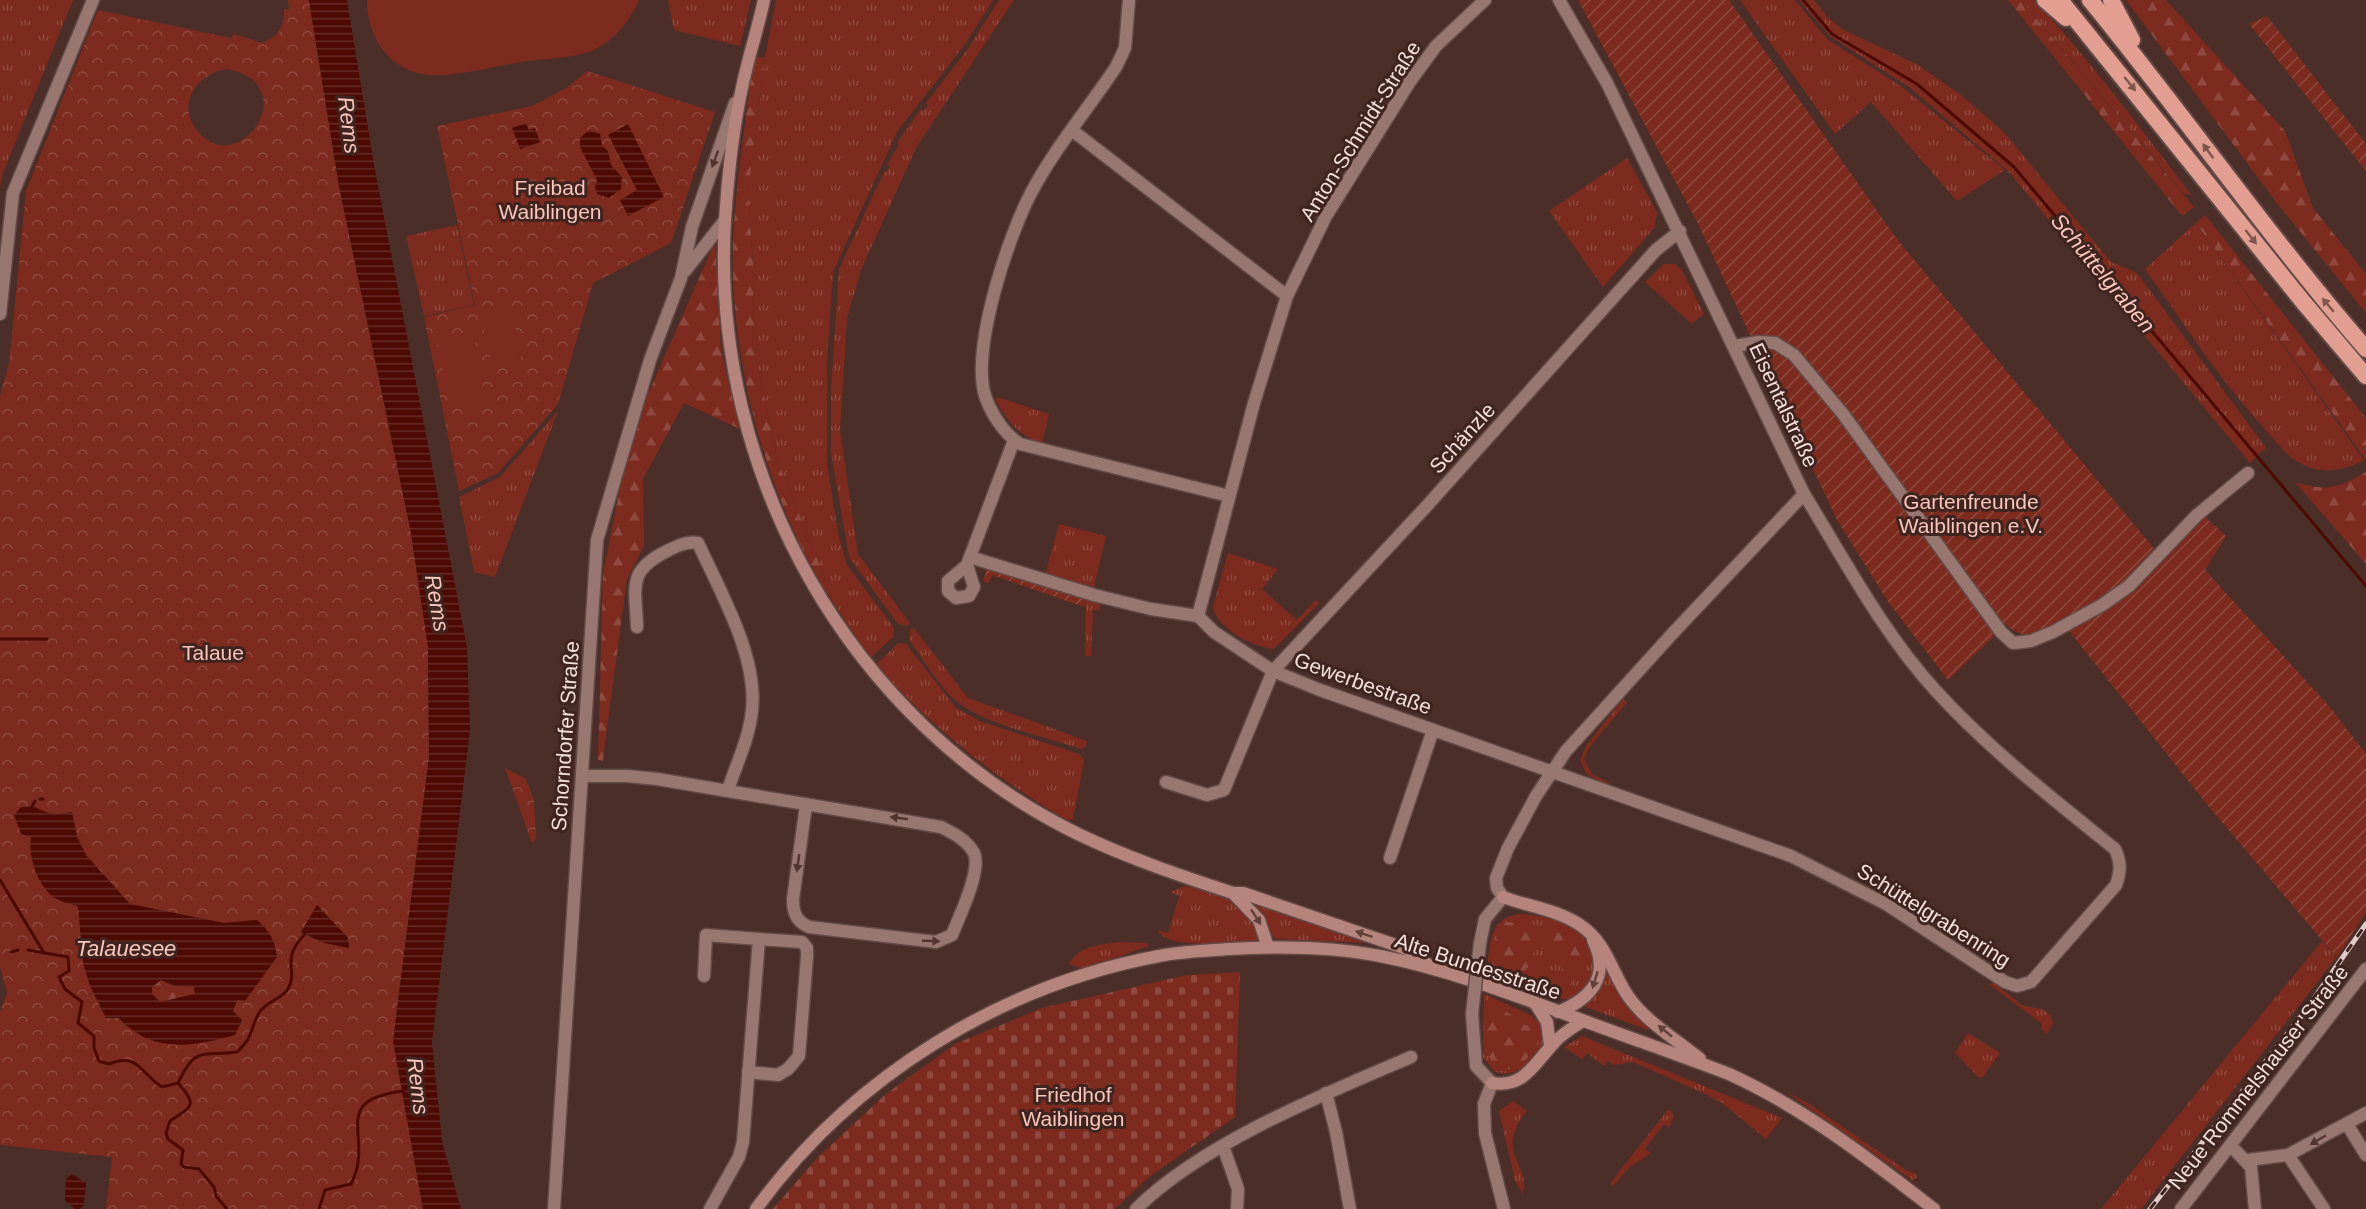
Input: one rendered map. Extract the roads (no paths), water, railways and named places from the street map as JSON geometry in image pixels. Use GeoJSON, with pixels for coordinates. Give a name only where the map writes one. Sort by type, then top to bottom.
{"type":"FeatureCollection","features":[{"type":"Feature","properties":{"kind":"highway"},"geometry":{"type":"LineString","coordinates":[[2045,0],[2093,39]]}},
{"type":"Feature","properties":{"kind":"highway"},"geometry":{"type":"LineString","coordinates":[[2060,0],[2275,268],[2366,376]]}},
{"type":"Feature","properties":{"kind":"highway"},"geometry":{"type":"LineString","coordinates":[[2090,0],[2147,70],[2258,218],[2366,349]]}},
{"type":"Feature","properties":{"kind":"highway"},"geometry":{"type":"LineString","coordinates":[[2111,0],[2147,70]]}},
{"type":"Feature","properties":{"kind":"main road","name":"Schorndorfer Straße"},"geometry":{"type":"LineString","coordinates":[[725,220],[742,84],[764,0]]}},
{"type":"Feature","properties":{"kind":"main road"},"geometry":{"type":"LineString","coordinates":[[725,220],[724,283],[730,354],[744,420],[761,477],[775,513],[824,605],[866,665],[908,711],[940,741],[1005,790],[1076,833],[1124,854],[1233,893],[1243,894],[1407,949],[1434,969]]}},
{"type":"Feature","properties":{"kind":"main road"},"geometry":{"type":"LineString","coordinates":[[1233,893],[1259,920],[1268,947]]}},
{"type":"Feature","properties":{"kind":"main road"},"geometry":{"type":"LineString","coordinates":[[1503,897],[1564,917],[1588,931],[1606,951],[1621,984],[1637,1006],[1711,1067]]}},
{"type":"Feature","properties":{"kind":"main road"},"geometry":{"type":"LineString","coordinates":[[1558,1012],[1577,1005],[1593,989],[1599,963],[1597,949],[1588,931]]}},
{"type":"Feature","properties":{"kind":"main road","name":"Alte Bundesstraße"},"geometry":{"type":"LineString","coordinates":[[756,1209],[803,1150],[858,1098],[931,1046],[996,1009],[1063,982],[1157,956],[1268,947],[1345,950],[1434,969],[1711,1067],[1766,1092],[1819,1124],[1934,1209]]}},
{"type":"Feature","properties":{"kind":"main road"},"geometry":{"type":"LineString","coordinates":[[1534,1003],[1547,1022],[1550,1046]]}},
{"type":"Feature","properties":{"kind":"main road"},"geometry":{"type":"LineString","coordinates":[[1492,1083],[1514,1083],[1524,1077],[1550,1046],[1583,1021]]}},
{"type":"Feature","properties":{"kind":"street"},"geometry":{"type":"LineString","coordinates":[[0,314],[13,193],[93,0]]}},
{"type":"Feature","properties":{"kind":"street"},"geometry":{"type":"LineString","coordinates":[[1129,0],[1125,48],[1116,67],[1024,205],[1003,257],[983,362],[985,393],[994,415],[1014,440],[1027,447],[1229,496]]}},
{"type":"Feature","properties":{"kind":"street","name":"Anton-Schmidt-Straße"},"geometry":{"type":"LineString","coordinates":[[1198,616],[1266,358],[1287,296],[1326,216],[1409,83],[1436,46],[1485,0]]}},
{"type":"Feature","properties":{"kind":"street","name":"Eisentalstraße"},"geometry":{"type":"LineString","coordinates":[[1503,897],[1497,888],[1498,871],[1551,771],[1603,708],[1804,494],[1680,231],[1607,83],[1559,0]]}},
{"type":"Feature","properties":{"kind":"street","name":"Schorndorfer Straße"},"geometry":{"type":"LineString","coordinates":[[554,1209],[597,540],[650,360],[681,278],[692,227],[742,84]]}},
{"type":"Feature","properties":{"kind":"street"},"geometry":{"type":"LineString","coordinates":[[1073,130],[1287,296]]}},
{"type":"Feature","properties":{"kind":"street","name":"Schorndorfer Straße"},"geometry":{"type":"LineString","coordinates":[[681,278],[697,253],[725,220]]}},
{"type":"Feature","properties":{"kind":"street","name":"Schänzle"},"geometry":{"type":"LineString","coordinates":[[1273,671],[1424,509],[1656,250],[1680,231]]}},
{"type":"Feature","properties":{"kind":"street"},"geometry":{"type":"LineString","coordinates":[[1735,346],[1758,342],[1775,343],[1794,355],[1843,414],[2001,632],[2013,643],[2022,644],[2053,632],[2103,605],[2129,586],[2197,515],[2248,473]]}},
{"type":"Feature","properties":{"kind":"street"},"geometry":{"type":"LineString","coordinates":[[1014,440],[968,561],[1151,609],[1198,616],[1214,632],[1273,671]]}},
{"type":"Feature","properties":{"kind":"street","name":"Schüttelgrabenring"},"geometry":{"type":"LineString","coordinates":[[1551,771],[1791,856],[1886,904],[2010,985],[2026,984],[2038,976],[2116,885],[2121,864],[2115,849],[2001,757],[1935,690],[1876,613],[1804,494]]}},
{"type":"Feature","properties":{"kind":"street"},"geometry":{"type":"LineString","coordinates":[[637,627],[636,580],[643,566],[653,558],[690,542],[698,543],[749,665],[752,688],[752,711],[728,790]]}},
{"type":"Feature","properties":{"kind":"street","name":"Gewerbestraße"},"geometry":{"type":"LineString","coordinates":[[1166,782],[1207,795],[1224,790],[1273,671],[1551,771]]}},
{"type":"Feature","properties":{"kind":"street"},"geometry":{"type":"LineString","coordinates":[[1390,858],[1433,730]]}},
{"type":"Feature","properties":{"kind":"street"},"geometry":{"type":"LineString","coordinates":[[582,776],[627,776],[728,790],[941,826],[962,840],[976,861],[969,890],[952,935],[936,942],[809,927],[799,921],[793,910],[793,899],[806,805]]}},
{"type":"Feature","properties":{"kind":"street"},"geometry":{"type":"LineString","coordinates":[[1503,897],[1485,919],[1472,1014],[1476,1066],[1492,1083],[1484,1104],[1485,1133],[1504,1209]]}},
{"type":"Feature","properties":{"kind":"street"},"geometry":{"type":"LineString","coordinates":[[704,976],[706,936],[802,942],[807,948],[800,1056],[788,1069],[778,1075],[748,1072]]}},
{"type":"Feature","properties":{"kind":"street"},"geometry":{"type":"LineString","coordinates":[[710,1209],[739,1157],[743,1142],[759,939]]}},
{"type":"Feature","properties":{"kind":"street","name":"Neue Rommelshauser Straße"},"geometry":{"type":"LineString","coordinates":[[2181,1209],[2366,969]]}},
{"type":"Feature","properties":{"kind":"street"},"geometry":{"type":"LineString","coordinates":[[1136,1209],[1159,1186],[1223,1146],[1326,1094],[1411,1058]]}},
{"type":"Feature","properties":{"kind":"street"},"geometry":{"type":"LineString","coordinates":[[1326,1094],[1336,1132],[1350,1209]]}},
{"type":"Feature","properties":{"kind":"street"},"geometry":{"type":"LineString","coordinates":[[2248,1160],[2288,1155],[2366,1113]]}},
{"type":"Feature","properties":{"kind":"street"},"geometry":{"type":"LineString","coordinates":[[2348,1124],[2366,1155]]}},
{"type":"Feature","properties":{"kind":"street"},"geometry":{"type":"LineString","coordinates":[[1223,1146],[1238,1189],[1237,1209]]}},
{"type":"Feature","properties":{"kind":"street"},"geometry":{"type":"LineString","coordinates":[[2231,1146],[2248,1160],[2254,1181],[2255,1209]]}},
{"type":"Feature","properties":{"kind":"street"},"geometry":{"type":"LineString","coordinates":[[2288,1155],[2324,1209]]}},
{"type":"Feature","properties":{"kind":"water","name":"Rems"},"geometry":{"type":"Polygon","coordinates":[[[309,0],[347,0],[374,165],[467,647],[470,730],[432,1042],[442,1141],[461,1209],[423,1209],[393,1041],[429,757],[428,647],[411,533],[339,186],[309,0]]]}},
{"type":"Feature","properties":{"kind":"water"},"geometry":{"type":"Polygon","coordinates":[[[526,123],[529,130],[535,128],[540,142],[520,149],[512,128],[526,123]]]}},
{"type":"Feature","properties":{"kind":"water"},"geometry":{"type":"Polygon","coordinates":[[[628,124],[664,197],[628,216],[620,200],[637,190],[608,135],[628,124]]]}},
{"type":"Feature","properties":{"kind":"water"},"geometry":{"type":"Polygon","coordinates":[[[589,130],[600,134],[602,146],[608,151],[611,165],[622,177],[621,189],[609,198],[597,194],[595,187],[597,180],[580,147],[580,138],[589,130]]]}},
{"type":"Feature","properties":{"kind":"water","name":"Talauesee"},"geometry":{"type":"Polygon","coordinates":[[[33,806],[56,814],[72,812],[77,837],[86,855],[130,904],[224,923],[257,920],[261,924],[273,941],[277,957],[245,1001],[237,1000],[233,1011],[242,1020],[235,1035],[203,1042],[173,1044],[145,1038],[119,1018],[106,1018],[90,986],[83,963],[78,906],[61,901],[45,889],[40,881],[33,864],[31,837],[21,834],[14,815],[21,807],[33,806]],[[161,980],[152,987],[152,994],[160,1002],[195,994],[194,987],[175,986],[161,980]]]}},
{"type":"Feature","properties":{"kind":"water"},"geometry":{"type":"Polygon","coordinates":[[[317,905],[348,938],[349,948],[324,943],[301,932],[317,905]]]}},
{"type":"Feature","properties":{"kind":"water"},"geometry":{"type":"Polygon","coordinates":[[[72,1174],[86,1183],[84,1205],[80,1209],[75,1209],[65,1200],[66,1179],[72,1174]]]}},
{"type":"Feature","properties":{"kind":"waterway","name":"Schüttelgraben"},"geometry":{"type":"LineString","coordinates":[[1803,0],[1832,34],[1917,84],[2014,167],[2366,586]]}},
{"type":"Feature","properties":{"kind":"waterway"},"geometry":{"type":"LineString","coordinates":[[0,639],[47,639]]}},
{"type":"Feature","properties":{"kind":"waterway"},"geometry":{"type":"LineString","coordinates":[[32,806],[35,801]]}},
{"type":"Feature","properties":{"kind":"waterway"},"geometry":{"type":"LineString","coordinates":[[0,880],[44,953]]}},
{"type":"Feature","properties":{"kind":"waterway"},"geometry":{"type":"LineString","coordinates":[[178,1083],[195,1058],[207,1054],[237,1052],[243,1046],[262,1009],[288,989],[292,976],[293,951],[305,934]]}},
{"type":"Feature","properties":{"kind":"waterway"},"geometry":{"type":"LineString","coordinates":[[11,952],[18,950]]}},
{"type":"Feature","properties":{"kind":"waterway"},"geometry":{"type":"LineString","coordinates":[[28,950],[68,957],[69,971],[59,977],[65,989],[82,1002],[78,1023],[94,1036],[94,1048],[99,1061],[109,1064],[119,1061],[133,1062],[162,1087],[178,1083]]}},
{"type":"Feature","properties":{"kind":"waterway"},"geometry":{"type":"LineString","coordinates":[[178,1083],[189,1097],[190,1105],[170,1121],[166,1133],[168,1139],[183,1150],[181,1164],[184,1167],[199,1169],[214,1187],[216,1196],[227,1209]]}},
{"type":"Feature","properties":{"kind":"waterway","name":"Rems"},"geometry":{"type":"LineString","coordinates":[[319,1209],[325,1190],[351,1184],[357,1167],[360,1112],[366,1103],[380,1096],[404,1091]]}},
{"type":"Feature","properties":{"kind":"railway"},"geometry":{"type":"LineString","coordinates":[[2150,1209],[2306,1010],[2366,924]]}},
{"type":"Feature","properties":{"kind":"park label","name":"Freibad Waiblingen"},"geometry":{"type":"Point","coordinates":[550,199]}},
{"type":"Feature","properties":{"kind":"park label","name":"Gartenfreunde Waiblingen e.V."},"geometry":{"type":"Point","coordinates":[1971,513]}},
{"type":"Feature","properties":{"kind":"park label","name":"Talaue"},"geometry":{"type":"Point","coordinates":[213,652]}},
{"type":"Feature","properties":{"kind":"park label","name":"Friedhof Waiblingen"},"geometry":{"type":"Point","coordinates":[1073,1106]}}]}
